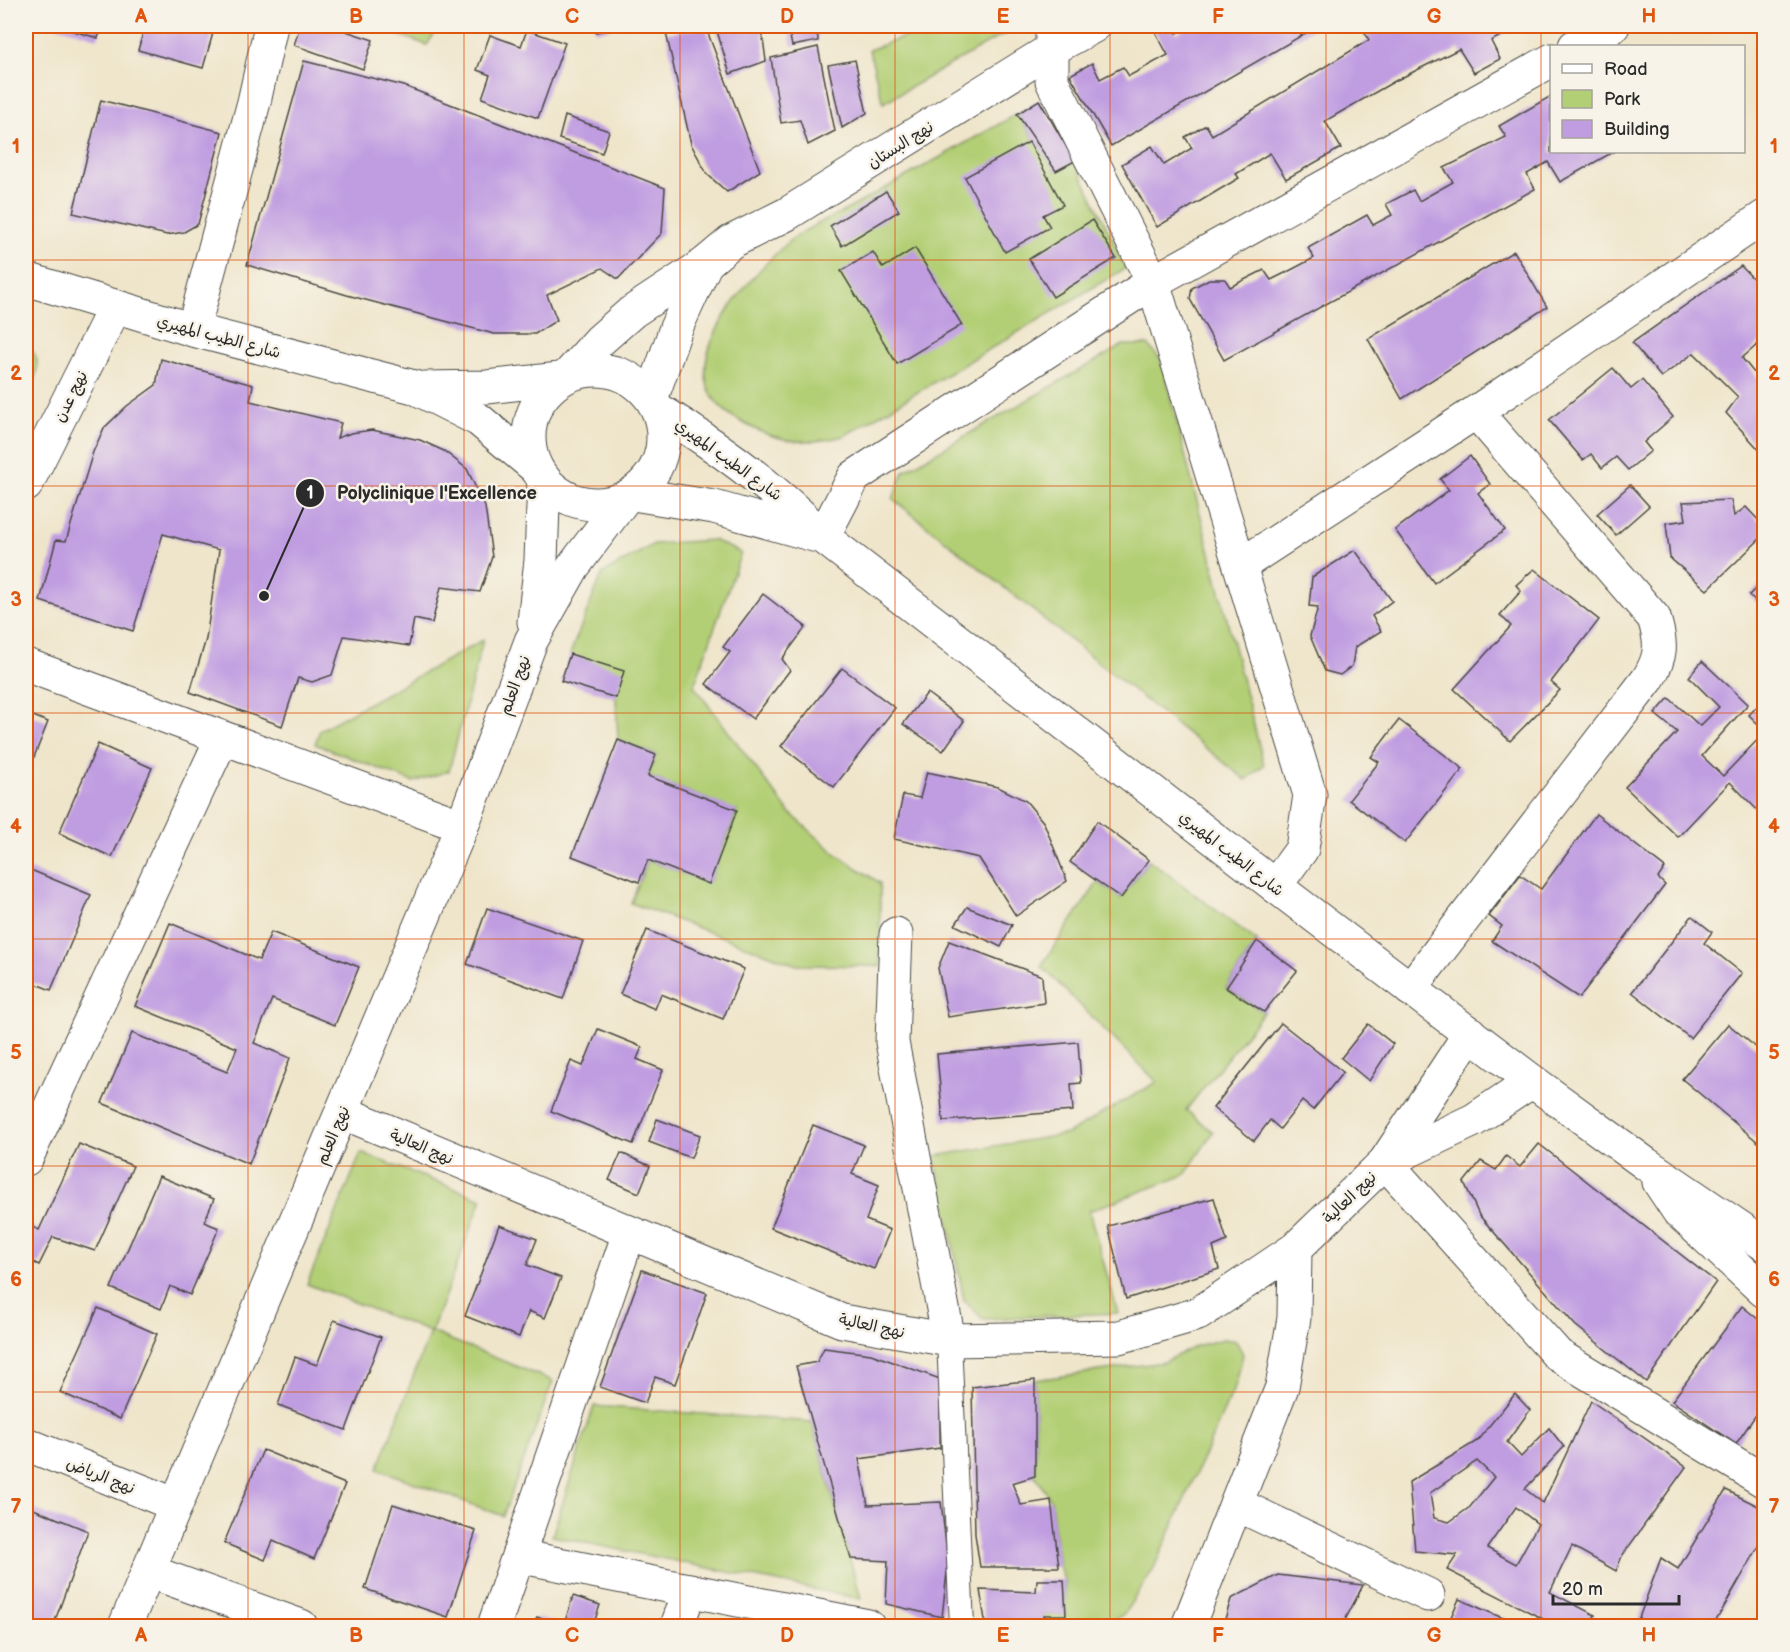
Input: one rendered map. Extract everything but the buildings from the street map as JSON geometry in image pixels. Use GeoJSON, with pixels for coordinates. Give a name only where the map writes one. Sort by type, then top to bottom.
{"type":"FeatureCollection","features":[{"type":"Feature","properties":{"kind":"street"},"geometry":{"type":"LineString","coordinates":[[193,330],[254,102],[271,26]]}},
{"type":"Feature","properties":{"kind":"street","name":"نهج البستان"},"geometry":{"type":"LineString","coordinates":[[565,377],[599,341],[632,312],[706,263],[731,242],[787,214],[1052,37],[1094,26]]}},
{"type":"Feature","properties":{"kind":"street"},"geometry":{"type":"LineString","coordinates":[[1577,45],[1613,26]]}},
{"type":"Feature","properties":{"kind":"street"},"geometry":{"type":"LineString","coordinates":[[1052,37],[1052,81],[1154,282],[1310,795],[1302,849],[1275,886]]}},
{"type":"Feature","properties":{"kind":"street"},"geometry":{"type":"LineString","coordinates":[[823,537],[854,477],[1154,282],[1550,61]]}},
{"type":"Feature","properties":{"kind":"street"},"geometry":{"type":"LineString","coordinates":[[1241,565],[1476,412],[1764,217]]}},
{"type":"Feature","properties":{"kind":"street","name":"نهج البستان"},"geometry":{"type":"LineString","coordinates":[[655,404],[676,328],[706,263]]}},
{"type":"Feature","properties":{"kind":"street","name":"شارع الطيب المهيري"},"geometry":{"type":"LineString","coordinates":[[26,279],[193,330],[414,387],[479,420],[540,473]]}},
{"type":"Feature","properties":{"kind":"street","name":"نهج عدن"},"geometry":{"type":"LineString","coordinates":[[26,485],[115,307]]}},
{"type":"Feature","properties":{"kind":"street"},"geometry":{"type":"LineString","coordinates":[[592,369],[615,371],[636,381],[655,404],[664,428],[664,447],[658,465],[647,482],[629,496],[590,504],[572,500],[556,491],[540,473],[530,449],[529,429],[534,409],[545,392],[565,377],[592,369]]}},
{"type":"Feature","properties":{"kind":"street","name":"شارع الطيب المهيري"},"geometry":{"type":"LineString","coordinates":[[414,387],[487,387],[565,377]]}},
{"type":"Feature","properties":{"kind":"street","name":"شارع الطيب المهيري"},"geometry":{"type":"LineString","coordinates":[[655,404],[749,470],[792,505],[823,537],[1410,989],[1646,1164],[1764,1244]]}},
{"type":"Feature","properties":{"kind":"street"},"geometry":{"type":"LineString","coordinates":[[1410,989],[1648,679],[1659,661],[1659,636],[1654,618],[1476,412]]}},
{"type":"Feature","properties":{"kind":"street","name":"نهج العلم"},"geometry":{"type":"LineString","coordinates":[[531,641],[542,560],[540,473]]}},
{"type":"Feature","properties":{"kind":"street","name":"شارع الطيب المهيري"},"geometry":{"type":"LineString","coordinates":[[629,496],[714,507],[823,537]]}},
{"type":"Feature","properties":{"kind":"street","name":"نهج العلم"},"geometry":{"type":"LineString","coordinates":[[125,1626],[462,826],[531,641],[573,567],[629,496]]}},
{"type":"Feature","properties":{"kind":"street"},"geometry":{"type":"LineString","coordinates":[[26,665],[462,826]]}},
{"type":"Feature","properties":{"kind":"street"},"geometry":{"type":"LineString","coordinates":[[26,1159],[222,738]]}},
{"type":"Feature","properties":{"kind":"street"},"geometry":{"type":"LineString","coordinates":[[896,934],[892,1042],[950,1340]]}},
{"type":"Feature","properties":{"kind":"street","name":"نهج العالية"},"geometry":{"type":"LineString","coordinates":[[342,1112],[842,1321],[950,1340],[1119,1336],[1198,1314],[1295,1249],[1385,1162],[1470,1033]]}},
{"type":"Feature","properties":{"kind":"street","name":"نهج العالية"},"geometry":{"type":"LineString","coordinates":[[1385,1162],[1474,1120],[1532,1081]]}},
{"type":"Feature","properties":{"kind":"street"},"geometry":{"type":"LineString","coordinates":[[1385,1162],[1558,1355],[1764,1481]]}},
{"type":"Feature","properties":{"kind":"street","name":"شارع الطيب المهيري"},"geometry":{"type":"LineString","coordinates":[[1646,1164],[1679,1212],[1764,1292]]}},
{"type":"Feature","properties":{"kind":"street"},"geometry":{"type":"LineString","coordinates":[[494,1626],[629,1233]]}},
{"type":"Feature","properties":{"kind":"street"},"geometry":{"type":"LineString","coordinates":[[1188,1626],[1282,1387],[1294,1318],[1295,1249]]}},
{"type":"Feature","properties":{"kind":"street","name":"نهج الرياض"},"geometry":{"type":"LineString","coordinates":[[26,1444],[176,1505]]}},
{"type":"Feature","properties":{"kind":"street"},"geometry":{"type":"LineString","coordinates":[[1236,1504],[1428,1595]]}},
{"type":"Feature","properties":{"kind":"street"},"geometry":{"type":"LineString","coordinates":[[518,1556],[868,1626]]}},
{"type":"Feature","properties":{"kind":"street"},"geometry":{"type":"LineString","coordinates":[[148,1571],[301,1626]]}},
{"type":"Feature","properties":{"kind":"street"},"geometry":{"type":"LineString","coordinates":[[677,1626],[690,1590]]}},
{"type":"Feature","properties":{"kind":"lane"},"geometry":{"type":"LineString","coordinates":[[950,1340],[962,1626]]}},
{"type":"Feature","properties":{"kind":"green space"},"geometry":{"type":"Polygon","coordinates":[[[373,26],[445,26],[436,31],[427,45],[373,26]]]}},
{"type":"Feature","properties":{"kind":"green space"},"geometry":{"type":"Polygon","coordinates":[[[934,26],[1018,26],[883,103],[869,50],[934,26]]]}},
{"type":"Feature","properties":{"kind":"green space"},"geometry":{"type":"Polygon","coordinates":[[[1017,114],[1056,171],[1075,161],[1126,268],[844,436],[814,441],[786,440],[759,431],[732,416],[713,397],[706,375],[708,351],[718,327],[751,280],[786,244],[809,228],[854,206],[1017,114]]]}},
{"type":"Feature","properties":{"kind":"green space"},"geometry":{"type":"Polygon","coordinates":[[[1123,345],[1148,345],[1161,360],[1264,765],[1246,780],[893,499],[904,471],[1123,345]]]}},
{"type":"Feature","properties":{"kind":"green space"},"geometry":{"type":"Polygon","coordinates":[[[26,346],[36,357],[37,364],[35,379],[26,400],[26,346]]]}},
{"type":"Feature","properties":{"kind":"green space"},"geometry":{"type":"Polygon","coordinates":[[[713,540],[741,553],[694,686],[789,812],[836,854],[880,883],[880,966],[797,965],[631,903],[648,860],[709,883],[737,811],[648,776],[656,755],[618,740],[616,698],[570,654],[602,574],[654,544],[713,540]]]}},
{"type":"Feature","properties":{"kind":"green space"},"geometry":{"type":"Polygon","coordinates":[[[483,640],[449,771],[413,782],[315,744],[320,730],[483,640]]]}},
{"type":"Feature","properties":{"kind":"green space"},"geometry":{"type":"Polygon","coordinates":[[[1149,860],[1257,941],[1226,988],[1264,1012],[1186,1110],[1213,1132],[1185,1175],[1089,1211],[1118,1313],[983,1319],[964,1300],[935,1156],[1067,1134],[1157,1082],[1041,966],[1098,882],[1121,898],[1149,860]]]}},
{"type":"Feature","properties":{"kind":"green space"},"geometry":{"type":"Polygon","coordinates":[[[361,1153],[482,1199],[431,1332],[553,1381],[503,1516],[378,1469],[430,1332],[307,1284],[361,1153]]]}},
{"type":"Feature","properties":{"kind":"green space"},"geometry":{"type":"Polygon","coordinates":[[[1223,1339],[1236,1341],[1243,1354],[1236,1384],[1153,1570],[1124,1614],[1103,1626],[1045,1626],[1044,1615],[1066,1615],[1064,1580],[1059,1567],[1051,1500],[1035,1476],[1035,1380],[1164,1362],[1196,1346],[1223,1339]]]}},
{"type":"Feature","properties":{"kind":"green space"},"geometry":{"type":"Polygon","coordinates":[[[594,1406],[812,1422],[861,1599],[552,1536],[594,1406]]]}},
{"type":"Feature","properties":{"kind":"place","name":"Polyclinique l'Excellence"},"geometry":{"type":"Point","coordinates":[264,596]}}]}
